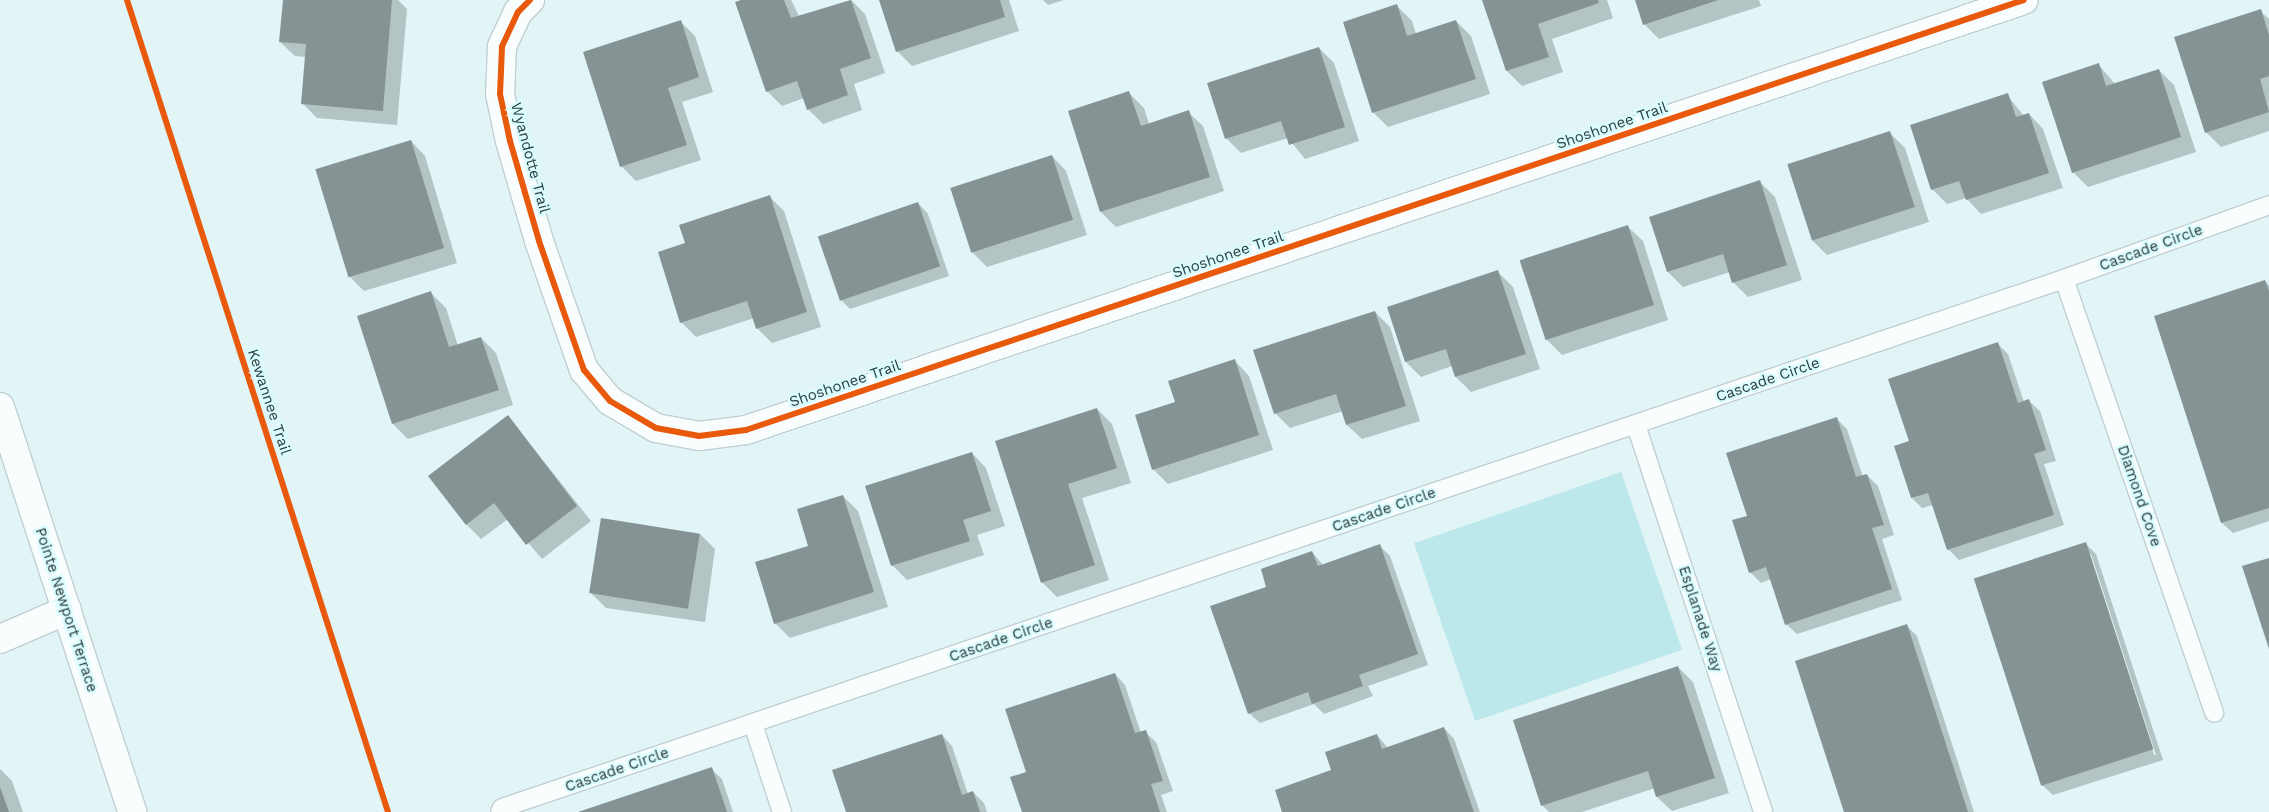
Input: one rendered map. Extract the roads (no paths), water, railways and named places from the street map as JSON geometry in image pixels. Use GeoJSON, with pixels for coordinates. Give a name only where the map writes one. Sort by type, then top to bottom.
{"type":"FeatureCollection","features":[{"type":"Feature","properties":{"kind":"street","name":"Wyandotte Trail"},"geometry":{"type":"LineString","coordinates":[[530,0],[518,12],[502,48],[500,94],[510,141],[539,241]]}},
{"type":"Feature","properties":{"kind":"street","name":"Shoshonee Trail"},"geometry":{"type":"LineString","coordinates":[[539,241],[584,370],[610,401],[656,428],[699,436],[746,430],[2009,3]]}},
{"type":"Feature","properties":{"kind":"street","name":"Pointe Newport Terrace"},"geometry":{"type":"LineString","coordinates":[[0,407],[6,448],[67,610],[132,812]]}},
{"type":"Feature","properties":{"kind":"street"},"geometry":{"type":"LineString","coordinates":[[0,639],[67,610]]}},
{"type":"Feature","properties":{"kind":"lane","name":"Cascade Circle"},"geometry":{"type":"LineString","coordinates":[[500,812],[502,808],[2064,279],[2269,205]]}},
{"type":"Feature","properties":{"kind":"lane","name":"Diamond Cove"},"geometry":{"type":"LineString","coordinates":[[2064,279],[2214,713]]}},
{"type":"Feature","properties":{"kind":"lane","name":"Esplanade Way"},"geometry":{"type":"LineString","coordinates":[[1636,425],[1763,812]]}},
{"type":"Feature","properties":{"kind":"lane"},"geometry":{"type":"LineString","coordinates":[[753,724],[782,812]]}}]}
